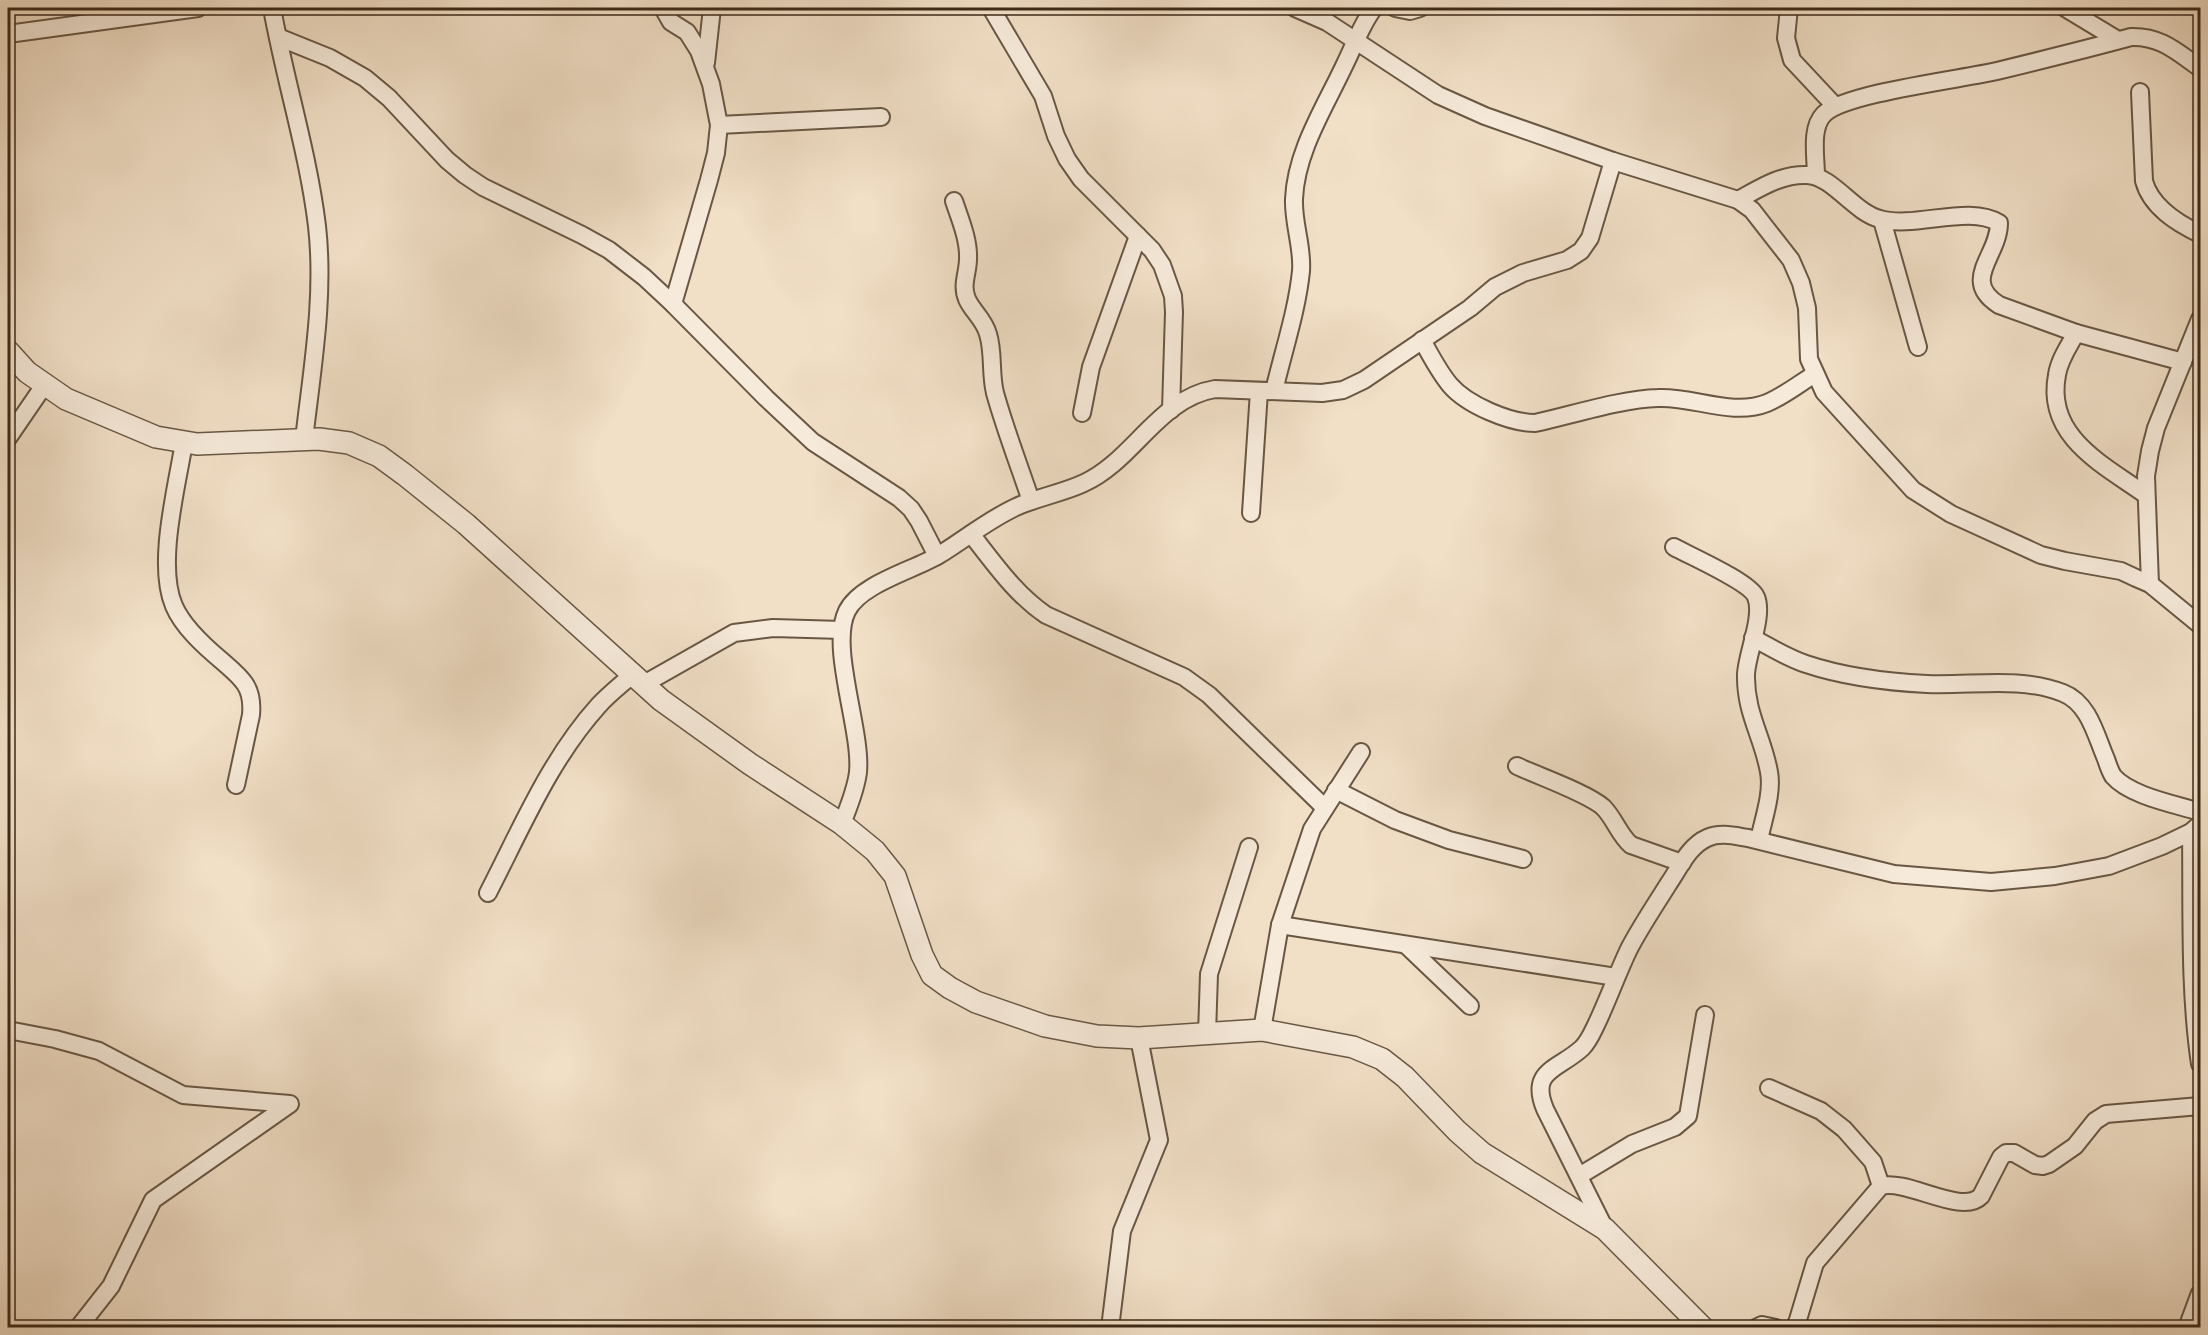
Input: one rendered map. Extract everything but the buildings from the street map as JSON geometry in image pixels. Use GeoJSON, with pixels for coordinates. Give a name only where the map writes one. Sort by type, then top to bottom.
{"type":"FeatureCollection","features":[{"type":"Feature","properties":{"kind":"street"},"geometry":{"type":"LineString","coordinates":[[8,34],[198,8]]}},
{"type":"Feature","properties":{"kind":"street"},"geometry":{"type":"LineString","coordinates":[[272,8],[311,187],[320,268],[317,332],[304,440]]}},
{"type":"Feature","properties":{"kind":"street"},"geometry":{"type":"LineString","coordinates":[[663,8],[671,22],[687,32],[694,40],[706,65],[719,125],[716,153],[673,304]]}},
{"type":"Feature","properties":{"kind":"street"},"geometry":{"type":"LineString","coordinates":[[706,65],[712,8]]}},
{"type":"Feature","properties":{"kind":"street"},"geometry":{"type":"LineString","coordinates":[[991,8],[1043,96],[1056,136],[1067,159],[1081,179],[1152,250],[1162,265],[1173,296],[1171,410]]}},
{"type":"Feature","properties":{"kind":"street"},"geometry":{"type":"LineString","coordinates":[[1295,8],[1327,22],[1438,95],[1485,116],[1613,161],[1738,200],[1752,210],[1791,260],[1801,284],[1807,308],[1809,359],[1824,392],[1913,490],[1951,514],[2041,555],[2121,571],[2150,584],[2200,625]]}},
{"type":"Feature","properties":{"kind":"street"},"geometry":{"type":"LineString","coordinates":[[1251,513],[1267,391],[1298,292],[1301,269],[1300,249],[1293,218],[1297,172],[1304,152],[1356,41],[1374,8]]}},
{"type":"Feature","properties":{"kind":"street"},"geometry":{"type":"LineString","coordinates":[[1395,8],[1410,10],[1420,8]]}},
{"type":"Feature","properties":{"kind":"street"},"geometry":{"type":"LineString","coordinates":[[1789,8],[1786,38],[1792,60],[1835,106]]}},
{"type":"Feature","properties":{"kind":"street"},"geometry":{"type":"LineString","coordinates":[[2065,8],[2118,40]]}},
{"type":"Feature","properties":{"kind":"street"},"geometry":{"type":"LineString","coordinates":[[1816,176],[1815,141],[1818,121],[1835,106],[1864,97],[1996,72],[2118,40],[2146,36],[2162,42],[2200,68]]}},
{"type":"Feature","properties":{"kind":"street"},"geometry":{"type":"LineString","coordinates":[[278,37],[330,58],[365,78],[389,98],[465,175],[512,203],[609,250],[644,276],[765,398],[813,442],[899,498],[911,509],[937,556]]}},
{"type":"Feature","properties":{"kind":"street"},"geometry":{"type":"LineString","coordinates":[[2140,92],[2146,189],[2164,211],[2200,234]]}},
{"type":"Feature","properties":{"kind":"street"},"geometry":{"type":"LineString","coordinates":[[719,125],[881,117]]}},
{"type":"Feature","properties":{"kind":"street"},"geometry":{"type":"LineString","coordinates":[[842,824],[853,797],[858,772],[842,630],[847,610],[861,595],[937,556],[999,515],[1097,477],[1171,410],[1199,392],[1215,389],[1322,393],[1343,390],[1364,380],[1509,279],[1567,260],[1581,250],[1590,238],[1613,161]]}},
{"type":"Feature","properties":{"kind":"street"},"geometry":{"type":"LineString","coordinates":[[1738,200],[1787,177],[1816,176],[1867,214],[1882,219],[1901,222],[1975,216],[1990,217],[1999,223],[1999,234],[1981,272],[1981,287],[1987,297],[1999,305],[2076,333],[2183,362]]}},
{"type":"Feature","properties":{"kind":"street"},"geometry":{"type":"LineString","coordinates":[[954,201],[968,246],[964,284],[967,300],[982,319],[988,332],[994,391],[1031,501]]}},
{"type":"Feature","properties":{"kind":"street"},"geometry":{"type":"LineString","coordinates":[[1882,219],[1918,347]]}},
{"type":"Feature","properties":{"kind":"street"},"geometry":{"type":"LineString","coordinates":[[1082,413],[1091,367],[1138,236]]}},
{"type":"Feature","properties":{"kind":"street"},"geometry":{"type":"LineString","coordinates":[[2150,584],[2146,476],[2156,429],[2200,319]]}},
{"type":"Feature","properties":{"kind":"street"},"geometry":{"type":"LineString","coordinates":[[2076,333],[2057,373],[2055,393],[2058,413],[2068,433],[2078,445],[2146,495]]}},
{"type":"Feature","properties":{"kind":"street"},"geometry":{"type":"LineString","coordinates":[[1422,340],[1452,387],[1469,400],[1521,423],[1535,423],[1656,398],[1677,398],[1733,407],[1750,406],[1767,403],[1815,374]]}},
{"type":"Feature","properties":{"kind":"street"},"geometry":{"type":"LineString","coordinates":[[8,351],[27,372],[66,399],[156,436],[197,444],[319,439],[349,443],[379,456],[466,525],[661,700],[750,764],[842,824],[875,851],[895,876],[922,955],[932,975],[950,988],[976,1002],[1045,1026],[1097,1036],[1139,1038],[1262,1030],[1353,1047],[1382,1059],[1405,1077],[1457,1131],[1482,1153],[1605,1229],[1703,1328]]}},
{"type":"Feature","properties":{"kind":"street"},"geometry":{"type":"LineString","coordinates":[[8,438],[45,384]]}},
{"type":"Feature","properties":{"kind":"street"},"geometry":{"type":"LineString","coordinates":[[184,442],[168,540],[166,571],[174,606],[188,627],[238,676],[249,692],[252,703],[251,715],[236,785]]}},
{"type":"Feature","properties":{"kind":"street"},"geometry":{"type":"LineString","coordinates":[[970,534],[1018,592],[1046,615],[1184,677],[1209,695],[1325,808]]}},
{"type":"Feature","properties":{"kind":"street"},"geometry":{"type":"LineString","coordinates":[[1674,547],[1747,586],[1756,597],[1757,610],[1746,672],[1747,697],[1769,773],[1770,785],[1759,840]]}},
{"type":"Feature","properties":{"kind":"street"},"geometry":{"type":"LineString","coordinates":[[489,893],[544,784],[580,728],[599,704],[639,679],[734,633],[773,628],[842,630]]}},
{"type":"Feature","properties":{"kind":"street"},"geometry":{"type":"LineString","coordinates":[[1753,639],[1804,663],[1832,672],[1929,684],[2006,683],[2062,692],[2081,705],[2112,774],[2123,785],[2200,812]]}},
{"type":"Feature","properties":{"kind":"street"},"geometry":{"type":"LineString","coordinates":[[1262,1030],[1280,925],[1312,829],[1361,752]]}},
{"type":"Feature","properties":{"kind":"street"},"geometry":{"type":"LineString","coordinates":[[1517,766],[1596,802],[1617,823],[1625,840],[1631,845],[1682,863]]}},
{"type":"Feature","properties":{"kind":"street"},"geometry":{"type":"LineString","coordinates":[[1336,790],[1395,820],[1449,840],[1523,859]]}},
{"type":"Feature","properties":{"kind":"street"},"geometry":{"type":"LineString","coordinates":[[1605,1229],[1545,1109],[1540,1098],[1539,1086],[1544,1076],[1587,1042],[1603,1011],[1616,977],[1643,925],[1682,863],[1697,844],[1709,837],[1725,835],[1759,840],[1894,874],[1991,882],[2055,876],[2109,866],[2162,846],[2196,828],[2192,943],[2200,1064]]}},
{"type":"Feature","properties":{"kind":"street"},"geometry":{"type":"LineString","coordinates":[[1207,1034],[1209,974],[1249,847]]}},
{"type":"Feature","properties":{"kind":"street"},"geometry":{"type":"LineString","coordinates":[[1280,925],[1616,977]]}},
{"type":"Feature","properties":{"kind":"street"},"geometry":{"type":"LineString","coordinates":[[1406,945],[1470,1006]]}},
{"type":"Feature","properties":{"kind":"street"},"geometry":{"type":"LineString","coordinates":[[1579,1176],[1632,1144],[1675,1127],[1688,1116],[1705,1015]]}},
{"type":"Feature","properties":{"kind":"street"},"geometry":{"type":"LineString","coordinates":[[8,1030],[56,1039],[99,1051],[183,1095],[290,1104],[153,1200],[111,1286],[78,1328]]}},
{"type":"Feature","properties":{"kind":"street"},"geometry":{"type":"LineString","coordinates":[[1110,1328],[1122,1231],[1159,1140],[1139,1038]]}},
{"type":"Feature","properties":{"kind":"street"},"geometry":{"type":"LineString","coordinates":[[1769,1088],[1821,1111],[1845,1129],[1873,1162],[1881,1186]]}},
{"type":"Feature","properties":{"kind":"street"},"geometry":{"type":"LineString","coordinates":[[1793,1328],[1815,1263],[1881,1186],[1890,1184],[1970,1203],[1982,1196],[2001,1157],[2006,1153],[2014,1153],[2036,1166],[2043,1166],[2075,1146],[2095,1121],[2106,1114],[2200,1106]]}},
{"type":"Feature","properties":{"kind":"street"},"geometry":{"type":"LineString","coordinates":[[2187,1328],[2200,1293]]}},
{"type":"Feature","properties":{"kind":"street"},"geometry":{"type":"LineString","coordinates":[[1756,1328],[1762,1325],[1776,1328]]}}]}
